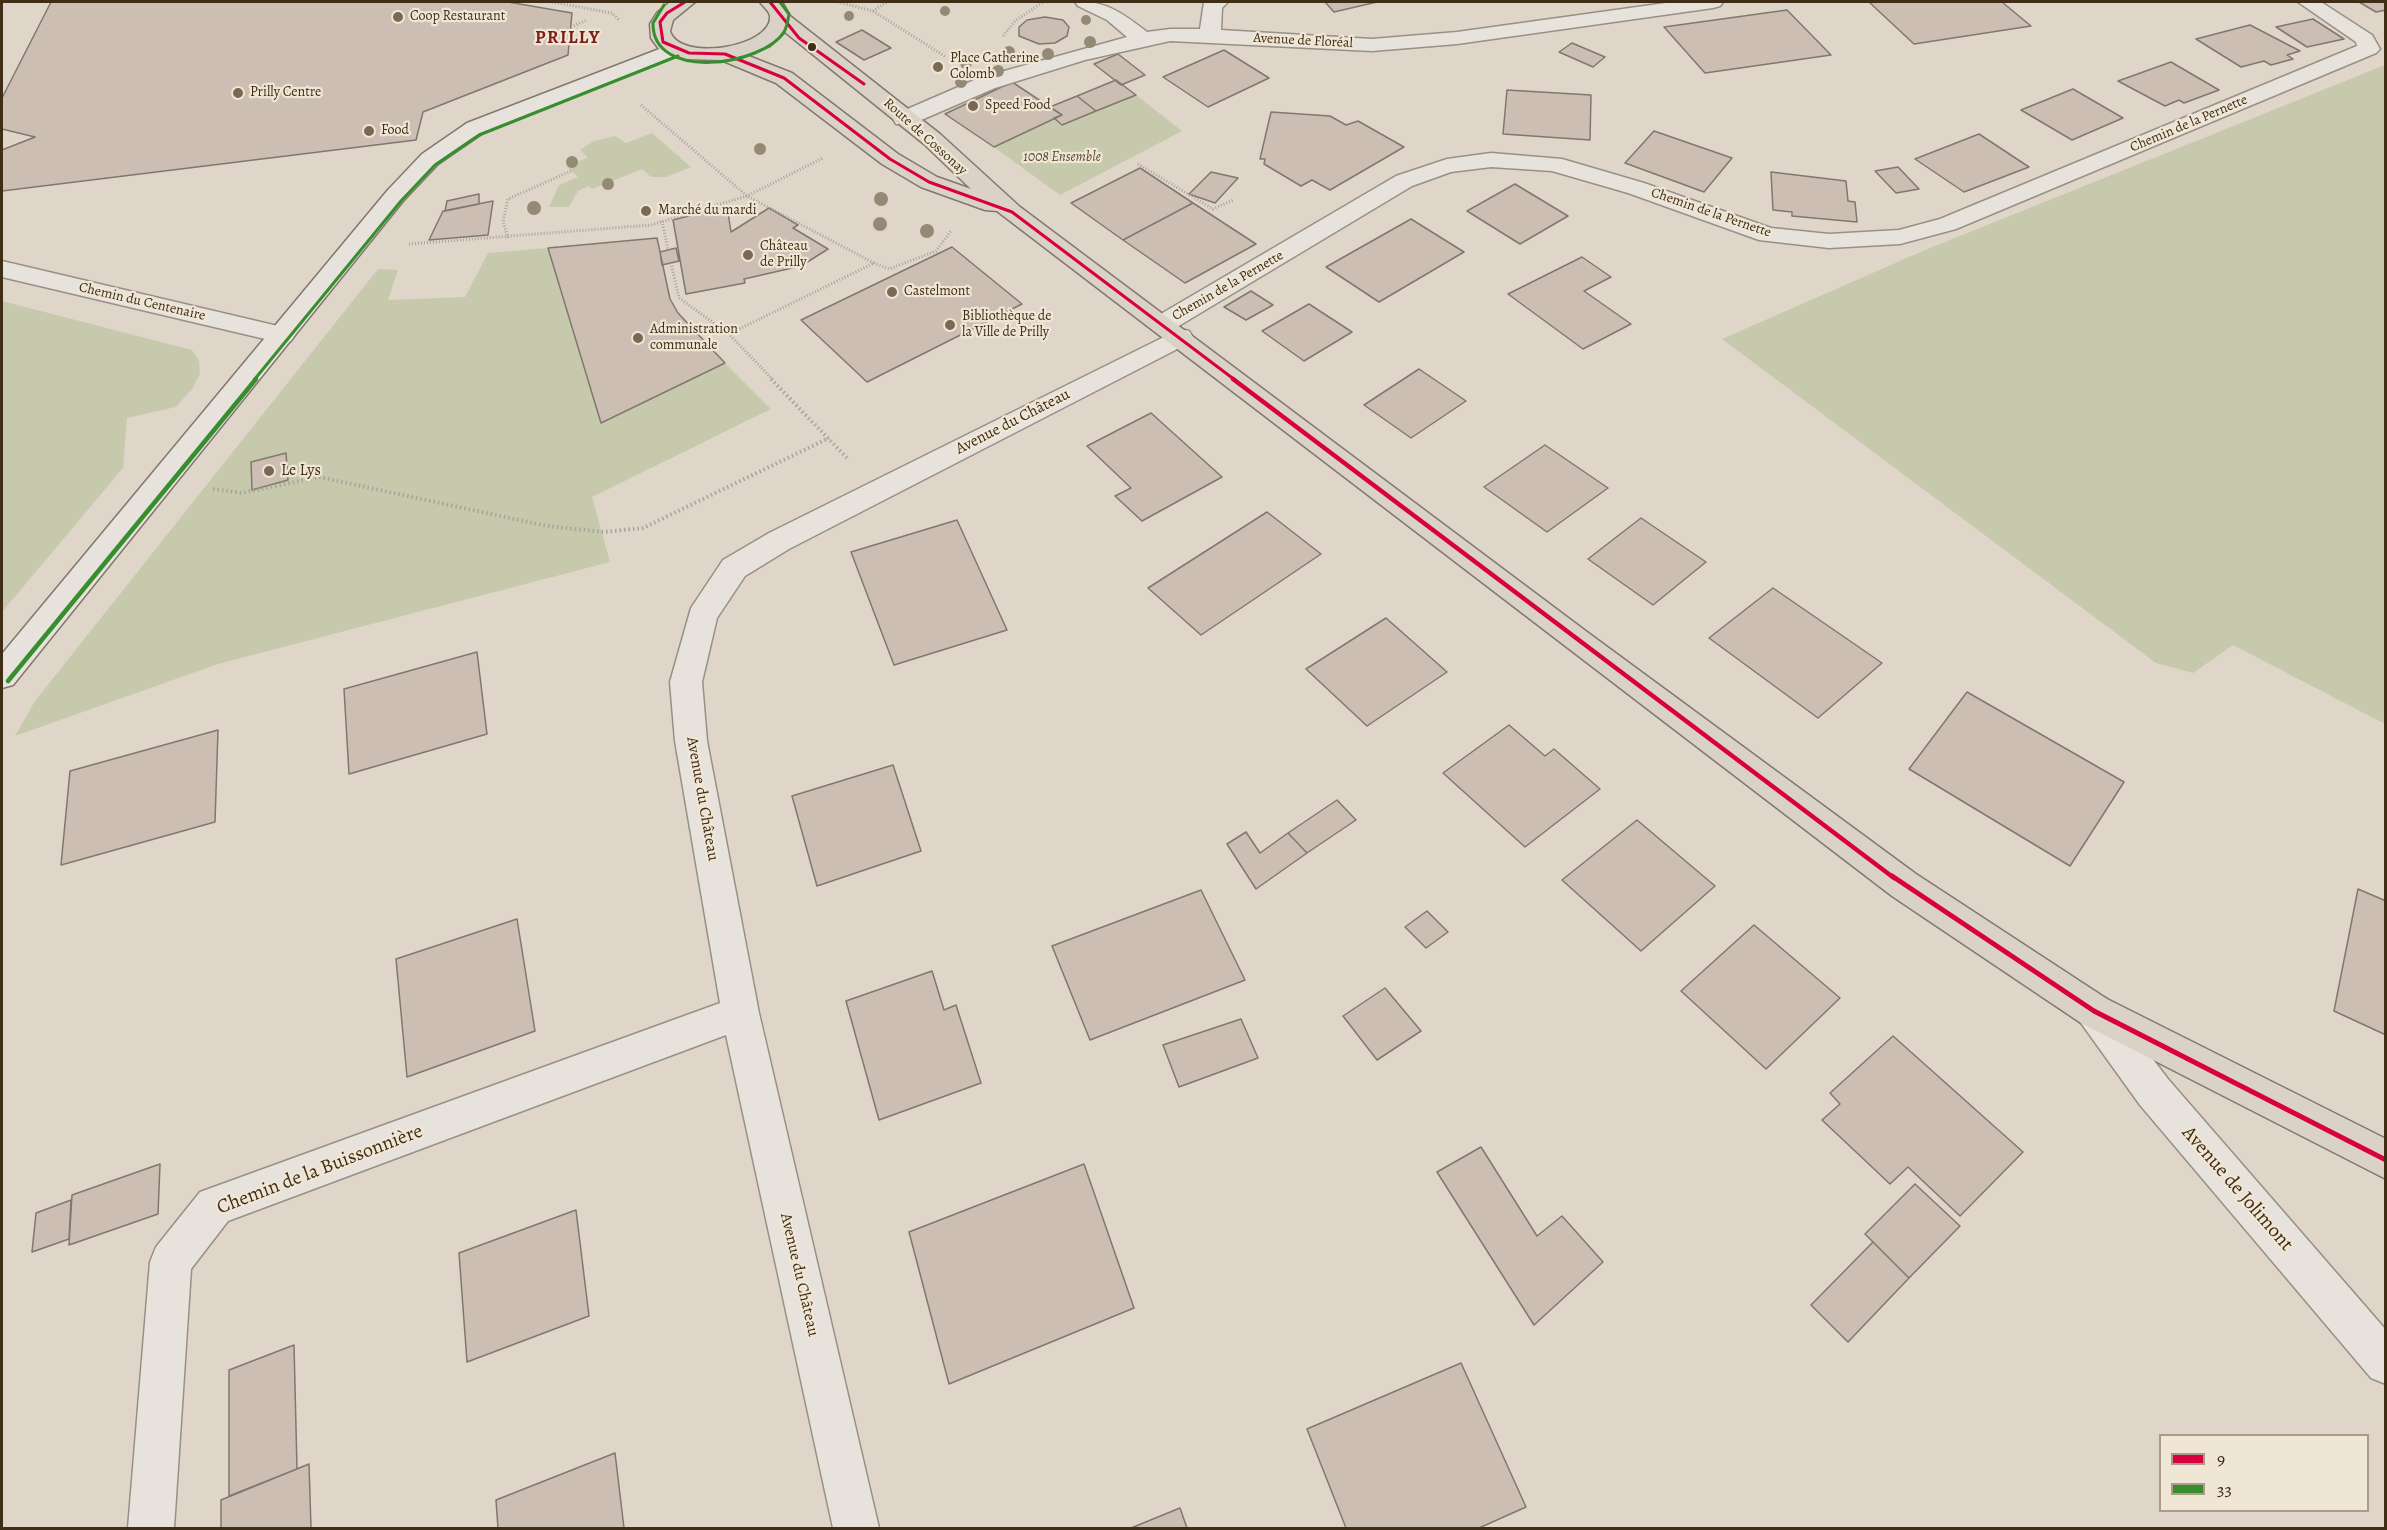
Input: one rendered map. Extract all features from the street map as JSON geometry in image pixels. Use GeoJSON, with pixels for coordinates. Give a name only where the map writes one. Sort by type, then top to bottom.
{"type":"FeatureCollection","features":[{"type":"Feature","properties":{"kind":"main road"},"geometry":{"type":"LineString","coordinates":[[681,2],[667,12],[659,22],[658,32],[663,42],[689,53],[725,54],[758,44],[778,28],[775,10]]}},
{"type":"Feature","properties":{"kind":"main road","name":"Route de Cossonay"},"geometry":{"type":"LineString","coordinates":[[775,10],[813,47],[932,139],[1012,212],[1576,640],[1904,885],[2094,1011],[2385,1160]]}},
{"type":"Feature","properties":{"kind":"main road","name":"Route de Cossonay"},"geometry":{"type":"LineString","coordinates":[[725,54],[784,78],[890,159],[929,182],[1012,212]]}},
{"type":"Feature","properties":{"kind":"street"},"geometry":{"type":"LineString","coordinates":[[1085,2],[1114,16],[1143,39]]}},
{"type":"Feature","properties":{"kind":"street"},"geometry":{"type":"LineString","coordinates":[[1210,36],[1212,5],[1218,2]]}},
{"type":"Feature","properties":{"kind":"street","name":"Avenue de Floréal"},"geometry":{"type":"LineString","coordinates":[[904,119],[987,83],[1078,54],[1170,35],[1372,45],[1421,42],[1713,2]]}},
{"type":"Feature","properties":{"kind":"street","name":"Chemin de la Pernette"},"geometry":{"type":"LineString","coordinates":[[1171,331],[1404,181],[1447,166],[1491,160],[1554,164],[1636,188],[1768,235],[1829,241],[1900,237],[1948,224],[2369,49],[2365,39],[2308,2]]}},
{"type":"Feature","properties":{"kind":"street"},"geometry":{"type":"LineString","coordinates":[[2,676],[395,196],[430,159],[475,128],[675,49]]}},
{"type":"Feature","properties":{"kind":"street","name":"Chemin du Centenaire"},"geometry":{"type":"LineString","coordinates":[[2,269],[282,335]]}},
{"type":"Feature","properties":{"kind":"street","name":"Avenue du Château"},"geometry":{"type":"LineString","coordinates":[[856,1528],[740,1013],[691,741],[686,682],[702,616],[735,568],[779,541],[1171,331]]}},
{"type":"Feature","properties":{"kind":"street","name":"Avenue de Jolimont"},"geometry":{"type":"LineString","coordinates":[[2094,1011],[2154,1092],[2385,1363]]}},
{"type":"Feature","properties":{"kind":"street","name":"Chemin de la Buissonnière"},"geometry":{"type":"LineString","coordinates":[[151,1528],[171,1262],[214,1206],[740,1013]]}},
{"type":"Feature","properties":{"kind":"path"},"geometry":{"type":"LineString","coordinates":[[552,2],[612,13],[620,20],[621,30],[610,45],[587,55],[580,64],[595,79],[624,92],[747,196],[889,269],[936,251],[953,228]]}},
{"type":"Feature","properties":{"kind":"path"},"geometry":{"type":"LineString","coordinates":[[838,2],[873,11],[987,83]]}},
{"type":"Feature","properties":{"kind":"path"},"geometry":{"type":"LineString","coordinates":[[873,11],[887,2]]}},
{"type":"Feature","properties":{"kind":"path"},"geometry":{"type":"LineString","coordinates":[[987,83],[987,57],[1015,21],[1043,2]]}},
{"type":"Feature","properties":{"kind":"path"},"geometry":{"type":"LineString","coordinates":[[571,27],[587,20]]}},
{"type":"Feature","properties":{"kind":"path"},"geometry":{"type":"LineString","coordinates":[[400,245],[651,225],[747,196],[825,157]]}},
{"type":"Feature","properties":{"kind":"path"},"geometry":{"type":"LineString","coordinates":[[1138,164],[1213,209],[1233,200]]}},
{"type":"Feature","properties":{"kind":"path"},"geometry":{"type":"LineString","coordinates":[[508,238],[503,221],[508,198],[572,171]]}},
{"type":"Feature","properties":{"kind":"path"},"geometry":{"type":"LineString","coordinates":[[662,221],[668,250]]}},
{"type":"Feature","properties":{"kind":"path"},"geometry":{"type":"LineString","coordinates":[[671,263],[679,298],[729,334],[878,490]]}},
{"type":"Feature","properties":{"kind":"path"},"geometry":{"type":"LineString","coordinates":[[729,334],[874,263]]}},
{"type":"Feature","properties":{"kind":"path"},"geometry":{"type":"LineString","coordinates":[[208,489],[243,493],[319,477],[547,526],[603,532],[643,528],[829,438]]}},
{"type":"Feature","properties":{"kind":"green space"},"geometry":{"type":"Polygon","coordinates":[[[2385,65],[2385,724],[2233,645],[2193,673],[2156,663],[1722,339],[1925,250],[2385,65]]]}},
{"type":"Feature","properties":{"kind":"green space","name":"1008 Ensemble"},"geometry":{"type":"Polygon","coordinates":[[[1136,95],[1182,131],[1060,195],[994,147],[1054,118],[1062,125],[1136,95]]]}},
{"type":"Feature","properties":{"kind":"green space"},"geometry":{"type":"Polygon","coordinates":[[[652,133],[691,167],[666,177],[651,177],[642,169],[592,189],[589,186],[578,191],[569,207],[549,207],[559,185],[578,177],[566,166],[588,158],[580,150],[594,141],[615,136],[626,143],[652,133]]]}},
{"type":"Feature","properties":{"kind":"green space"},"geometry":{"type":"Polygon","coordinates":[[[548,248],[601,423],[725,363],[771,409],[592,497],[610,562],[218,664],[15,736],[35,701],[378,269],[398,270],[388,300],[465,297],[488,253],[548,248]]]}},
{"type":"Feature","properties":{"kind":"green space"},"geometry":{"type":"Polygon","coordinates":[[[2,301],[192,350],[199,361],[200,374],[192,389],[176,407],[127,418],[123,468],[2,612],[2,301]]]}},
{"type":"Feature","properties":{"kind":"building","name":"Prilly Centre"},"geometry":{"type":"Polygon","coordinates":[[[51,2],[508,2],[572,13],[568,55],[423,112],[416,140],[2,191],[2,150],[35,137],[2,129],[2,98],[51,2]]]}},
{"type":"Feature","properties":{"kind":"building"},"geometry":{"type":"Polygon","coordinates":[[[1325,2],[1377,2],[1334,12],[1325,2]]]}},
{"type":"Feature","properties":{"kind":"building"},"geometry":{"type":"Polygon","coordinates":[[[1869,2],[2002,2],[2031,26],[1914,44],[1869,2]]]}},
{"type":"Feature","properties":{"kind":"building"},"geometry":{"type":"Polygon","coordinates":[[[2359,2],[2386,2],[2386,10],[2376,12],[2359,2]]]}},
{"type":"Feature","properties":{"kind":"building"},"geometry":{"type":"Polygon","coordinates":[[[1787,10],[1831,55],[1705,73],[1664,27],[1787,10]]]}},
{"type":"Feature","properties":{"kind":"building"},"geometry":{"type":"Polygon","coordinates":[[[1045,17],[1063,20],[1069,27],[1067,36],[1055,43],[1039,44],[1019,36],[1019,27],[1027,20],[1045,17]]]}},
{"type":"Feature","properties":{"kind":"building"},"geometry":{"type":"Polygon","coordinates":[[[2313,19],[2344,39],[2307,47],[2276,27],[2313,19]]]}},
{"type":"Feature","properties":{"kind":"building"},"geometry":{"type":"Polygon","coordinates":[[[2250,25],[2300,51],[2287,55],[2293,59],[2271,65],[2264,61],[2241,67],[2196,39],[2250,25]]]}},
{"type":"Feature","properties":{"kind":"building"},"geometry":{"type":"Polygon","coordinates":[[[862,30],[891,48],[864,60],[836,42],[862,30]]]}},
{"type":"Feature","properties":{"kind":"building"},"geometry":{"type":"Polygon","coordinates":[[[1572,43],[1605,57],[1593,67],[1559,52],[1572,43]]]}},
{"type":"Feature","properties":{"kind":"building"},"geometry":{"type":"Polygon","coordinates":[[[1224,50],[1269,78],[1208,107],[1163,77],[1224,50]]]}},
{"type":"Feature","properties":{"kind":"building"},"geometry":{"type":"Polygon","coordinates":[[[1118,54],[1145,75],[1121,85],[1094,64],[1118,54]]]}},
{"type":"Feature","properties":{"kind":"building"},"geometry":{"type":"Polygon","coordinates":[[[2171,62],[2219,90],[2184,103],[2179,100],[2165,106],[2118,81],[2171,62]]]}},
{"type":"Feature","properties":{"kind":"building"},"geometry":{"type":"Polygon","coordinates":[[[1116,80],[1136,95],[1096,111],[1077,96],[1116,80]]]}},
{"type":"Feature","properties":{"kind":"building"},"geometry":{"type":"Polygon","coordinates":[[[1012,82],[1062,115],[994,147],[945,114],[1012,82]]]}},
{"type":"Feature","properties":{"kind":"building"},"geometry":{"type":"Polygon","coordinates":[[[2073,89],[2123,118],[2072,140],[2021,110],[2073,89]]]}},
{"type":"Feature","properties":{"kind":"building"},"geometry":{"type":"Polygon","coordinates":[[[1507,90],[1591,95],[1590,140],[1503,134],[1507,90]]]}},
{"type":"Feature","properties":{"kind":"building"},"geometry":{"type":"Polygon","coordinates":[[[1077,96],[1096,111],[1062,125],[1054,118],[1062,115],[1050,107],[1077,96]]]}},
{"type":"Feature","properties":{"kind":"building"},"geometry":{"type":"Polygon","coordinates":[[[1271,112],[1330,116],[1346,125],[1358,121],[1404,147],[1330,190],[1312,180],[1301,186],[1264,164],[1265,159],[1260,159],[1271,112]]]}},
{"type":"Feature","properties":{"kind":"building"},"geometry":{"type":"Polygon","coordinates":[[[1654,131],[1732,158],[1704,192],[1625,163],[1654,131]]]}},
{"type":"Feature","properties":{"kind":"building"},"geometry":{"type":"Polygon","coordinates":[[[1979,134],[2029,167],[1964,192],[1915,159],[1979,134]]]}},
{"type":"Feature","properties":{"kind":"building"},"geometry":{"type":"Polygon","coordinates":[[[1898,167],[1919,189],[1896,193],[1875,171],[1898,167]]]}},
{"type":"Feature","properties":{"kind":"building"},"geometry":{"type":"Polygon","coordinates":[[[1140,168],[1193,203],[1123,240],[1071,203],[1140,168]]]}},
{"type":"Feature","properties":{"kind":"building"},"geometry":{"type":"Polygon","coordinates":[[[1211,172],[1238,178],[1215,203],[1189,194],[1211,172]]]}},
{"type":"Feature","properties":{"kind":"building"},"geometry":{"type":"Polygon","coordinates":[[[1771,172],[1846,181],[1848,201],[1855,202],[1857,222],[1792,216],[1792,212],[1773,210],[1771,172]]]}},
{"type":"Feature","properties":{"kind":"building"},"geometry":{"type":"Polygon","coordinates":[[[1515,184],[1568,216],[1520,244],[1467,211],[1515,184]]]}},
{"type":"Feature","properties":{"kind":"building"},"geometry":{"type":"Polygon","coordinates":[[[479,194],[479,204],[445,211],[447,201],[479,194]]]}},
{"type":"Feature","properties":{"kind":"building"},"geometry":{"type":"Polygon","coordinates":[[[493,201],[488,235],[429,240],[443,211],[493,201]]]}},
{"type":"Feature","properties":{"kind":"building"},"geometry":{"type":"Polygon","coordinates":[[[1193,203],[1256,244],[1185,283],[1123,240],[1193,203]]]}},
{"type":"Feature","properties":{"kind":"building","name":"Château de Prilly"},"geometry":{"type":"Polygon","coordinates":[[[727,206],[731,232],[769,208],[798,225],[793,228],[828,249],[801,266],[744,279],[745,283],[686,294],[673,220],[727,206]]]}},
{"type":"Feature","properties":{"kind":"building"},"geometry":{"type":"Polygon","coordinates":[[[1411,219],[1464,252],[1379,302],[1326,267],[1411,219]]]}},
{"type":"Feature","properties":{"kind":"building","name":"Administration communale"},"geometry":{"type":"Polygon","coordinates":[[[657,238],[670,299],[678,313],[725,363],[601,423],[548,248],[657,238]]]}},
{"type":"Feature","properties":{"kind":"building"},"geometry":{"type":"Polygon","coordinates":[[[952,247],[1022,304],[867,382],[801,320],[952,247]]]}},
{"type":"Feature","properties":{"kind":"building"},"geometry":{"type":"Polygon","coordinates":[[[676,248],[679,261],[662,265],[660,252],[676,248]]]}},
{"type":"Feature","properties":{"kind":"building"},"geometry":{"type":"Polygon","coordinates":[[[1582,257],[1611,277],[1584,291],[1631,324],[1583,349],[1508,294],[1582,257]]]}},
{"type":"Feature","properties":{"kind":"building"},"geometry":{"type":"Polygon","coordinates":[[[1251,291],[1273,305],[1246,320],[1224,307],[1251,291]]]}},
{"type":"Feature","properties":{"kind":"building"},"geometry":{"type":"Polygon","coordinates":[[[1309,304],[1352,332],[1304,361],[1262,331],[1309,304]]]}},
{"type":"Feature","properties":{"kind":"building"},"geometry":{"type":"Polygon","coordinates":[[[1419,369],[1466,401],[1411,438],[1364,405],[1419,369]]]}},
{"type":"Feature","properties":{"kind":"building"},"geometry":{"type":"Polygon","coordinates":[[[1151,413],[1222,477],[1142,521],[1115,496],[1131,488],[1087,446],[1151,413]]]}},
{"type":"Feature","properties":{"kind":"building"},"geometry":{"type":"Polygon","coordinates":[[[1545,445],[1608,488],[1547,532],[1484,487],[1545,445]]]}},
{"type":"Feature","properties":{"kind":"building","name":"Le Lys"},"geometry":{"type":"Polygon","coordinates":[[[286,453],[288,480],[252,490],[251,462],[286,453]]]}},
{"type":"Feature","properties":{"kind":"building"},"geometry":{"type":"Polygon","coordinates":[[[1267,512],[1321,554],[1201,635],[1148,588],[1267,512]]]}},
{"type":"Feature","properties":{"kind":"building"},"geometry":{"type":"Polygon","coordinates":[[[1641,518],[1706,562],[1653,605],[1588,559],[1641,518]]]}},
{"type":"Feature","properties":{"kind":"building"},"geometry":{"type":"Polygon","coordinates":[[[957,520],[1007,630],[894,665],[851,552],[957,520]]]}},
{"type":"Feature","properties":{"kind":"building"},"geometry":{"type":"Polygon","coordinates":[[[1773,588],[1882,663],[1818,718],[1709,638],[1773,588]]]}},
{"type":"Feature","properties":{"kind":"building"},"geometry":{"type":"Polygon","coordinates":[[[1386,618],[1447,672],[1367,726],[1306,669],[1386,618]]]}},
{"type":"Feature","properties":{"kind":"building"},"geometry":{"type":"Polygon","coordinates":[[[477,652],[487,734],[349,774],[344,689],[477,652]]]}},
{"type":"Feature","properties":{"kind":"building"},"geometry":{"type":"Polygon","coordinates":[[[1967,692],[2124,782],[2070,866],[1909,769],[1967,692]]]}},
{"type":"Feature","properties":{"kind":"building"},"geometry":{"type":"Polygon","coordinates":[[[1509,725],[1545,756],[1554,749],[1600,789],[1525,847],[1443,773],[1509,725]]]}},
{"type":"Feature","properties":{"kind":"building"},"geometry":{"type":"Polygon","coordinates":[[[218,730],[215,822],[61,865],[70,771],[218,730]]]}},
{"type":"Feature","properties":{"kind":"building"},"geometry":{"type":"Polygon","coordinates":[[[893,765],[921,851],[817,886],[792,796],[893,765]]]}},
{"type":"Feature","properties":{"kind":"building"},"geometry":{"type":"Polygon","coordinates":[[[1337,800],[1356,820],[1307,853],[1288,833],[1337,800]]]}},
{"type":"Feature","properties":{"kind":"building"},"geometry":{"type":"Polygon","coordinates":[[[1637,820],[1715,886],[1641,951],[1562,880],[1637,820]]]}},
{"type":"Feature","properties":{"kind":"building"},"geometry":{"type":"Polygon","coordinates":[[[1246,832],[1260,853],[1288,833],[1307,853],[1256,889],[1227,844],[1246,832]]]}},
{"type":"Feature","properties":{"kind":"building"},"geometry":{"type":"Polygon","coordinates":[[[2358,889],[2386,901],[2386,1035],[2334,1011],[2358,889]]]}},
{"type":"Feature","properties":{"kind":"building"},"geometry":{"type":"Polygon","coordinates":[[[1201,890],[1245,980],[1090,1040],[1052,946],[1201,890]]]}},
{"type":"Feature","properties":{"kind":"building"},"geometry":{"type":"Polygon","coordinates":[[[1427,911],[1448,932],[1426,948],[1405,927],[1427,911]]]}},
{"type":"Feature","properties":{"kind":"building"},"geometry":{"type":"Polygon","coordinates":[[[517,919],[535,1031],[407,1077],[396,959],[517,919]]]}},
{"type":"Feature","properties":{"kind":"building"},"geometry":{"type":"Polygon","coordinates":[[[1754,925],[1840,998],[1766,1069],[1681,991],[1754,925]]]}},
{"type":"Feature","properties":{"kind":"building"},"geometry":{"type":"Polygon","coordinates":[[[932,971],[944,1010],[956,1005],[981,1083],[879,1120],[846,1001],[932,971]]]}},
{"type":"Feature","properties":{"kind":"building"},"geometry":{"type":"Polygon","coordinates":[[[1385,988],[1421,1031],[1377,1060],[1343,1016],[1385,988]]]}},
{"type":"Feature","properties":{"kind":"building"},"geometry":{"type":"Polygon","coordinates":[[[1241,1019],[1258,1058],[1179,1087],[1163,1045],[1241,1019]]]}},
{"type":"Feature","properties":{"kind":"building"},"geometry":{"type":"Polygon","coordinates":[[[1893,1036],[2023,1152],[1960,1216],[1908,1167],[1890,1184],[1822,1120],[1840,1104],[1830,1093],[1893,1036]]]}},
{"type":"Feature","properties":{"kind":"building"},"geometry":{"type":"Polygon","coordinates":[[[1481,1147],[1537,1236],[1562,1216],[1603,1262],[1534,1325],[1437,1172],[1481,1147]]]}},
{"type":"Feature","properties":{"kind":"building"},"geometry":{"type":"Polygon","coordinates":[[[160,1164],[158,1214],[69,1245],[72,1195],[160,1164]]]}},
{"type":"Feature","properties":{"kind":"building"},"geometry":{"type":"Polygon","coordinates":[[[1084,1164],[1134,1308],[949,1384],[909,1232],[1084,1164]]]}},
{"type":"Feature","properties":{"kind":"building"},"geometry":{"type":"Polygon","coordinates":[[[1915,1184],[1960,1226],[1909,1278],[1865,1234],[1915,1184]]]}},
{"type":"Feature","properties":{"kind":"building"},"geometry":{"type":"Polygon","coordinates":[[[71,1200],[69,1239],[32,1252],[36,1213],[71,1200]]]}},
{"type":"Feature","properties":{"kind":"building"},"geometry":{"type":"Polygon","coordinates":[[[576,1210],[589,1316],[467,1362],[459,1253],[576,1210]]]}},
{"type":"Feature","properties":{"kind":"building"},"geometry":{"type":"Polygon","coordinates":[[[1873,1242],[1909,1278],[1848,1342],[1811,1305],[1873,1242]]]}},
{"type":"Feature","properties":{"kind":"building"},"geometry":{"type":"Polygon","coordinates":[[[294,1345],[297,1469],[229,1496],[229,1370],[294,1345]]]}},
{"type":"Feature","properties":{"kind":"building"},"geometry":{"type":"Polygon","coordinates":[[[1461,1363],[1526,1507],[1479,1528],[1346,1528],[1307,1429],[1461,1363]]]}},
{"type":"Feature","properties":{"kind":"building"},"geometry":{"type":"Polygon","coordinates":[[[615,1453],[624,1528],[498,1528],[496,1500],[615,1453]]]}},
{"type":"Feature","properties":{"kind":"building"},"geometry":{"type":"Polygon","coordinates":[[[309,1464],[311,1528],[221,1528],[221,1500],[309,1464]]]}},
{"type":"Feature","properties":{"kind":"building"},"geometry":{"type":"Polygon","coordinates":[[[1180,1508],[1187,1528],[1131,1528],[1180,1508]]]}},
{"type":"Feature","properties":{"kind":"transit line","name":"9"},"geometry":{"type":"LineString","coordinates":[[685,2],[672,9],[660,22],[659,28],[663,42],[689,53],[725,54],[784,78],[890,159],[929,182],[1012,212],[1904,885],[2094,1011],[2386,1160]]}},
{"type":"Feature","properties":{"kind":"transit line","name":"9"},"geometry":{"type":"LineString","coordinates":[[770,2],[799,38],[864,84]]}},
{"type":"Feature","properties":{"kind":"transit line","name":"33"},"geometry":{"type":"LineString","coordinates":[[664,5],[656,14],[653,23],[656,41],[669,54],[679,59],[700,63],[741,57],[767,47],[777,40],[785,30],[789,14],[780,2]]}},
{"type":"Feature","properties":{"kind":"transit line","name":"33"},"geometry":{"type":"LineString","coordinates":[[8,681],[401,201],[435,165],[479,135],[678,56]]}},
{"type":"Feature","properties":{"kind":"place","name":"Coop Restaurant"},"geometry":{"type":"Point","coordinates":[398,17]}},
{"type":"Feature","properties":{"kind":"place","name":"Place Catherine Colomb"},"geometry":{"type":"Point","coordinates":[938,67]}},
{"type":"Feature","properties":{"kind":"place","name":"Prilly Centre"},"geometry":{"type":"Point","coordinates":[238,93]}},
{"type":"Feature","properties":{"kind":"place","name":"Speed Food"},"geometry":{"type":"Point","coordinates":[973,106]}},
{"type":"Feature","properties":{"kind":"place","name":"Food"},"geometry":{"type":"Point","coordinates":[369,131]}},
{"type":"Feature","properties":{"kind":"place","name":"Marché du mardi"},"geometry":{"type":"Point","coordinates":[646,211]}},
{"type":"Feature","properties":{"kind":"place","name":"Château de Prilly"},"geometry":{"type":"Point","coordinates":[748,255]}},
{"type":"Feature","properties":{"kind":"place","name":"Castelmont"},"geometry":{"type":"Point","coordinates":[892,292]}},
{"type":"Feature","properties":{"kind":"place","name":"Bibliothèque de la Ville de Prilly"},"geometry":{"type":"Point","coordinates":[950,325]}},
{"type":"Feature","properties":{"kind":"place","name":"Administration communale"},"geometry":{"type":"Point","coordinates":[638,338]}},
{"type":"Feature","properties":{"kind":"place","name":"Le Lys"},"geometry":{"type":"Point","coordinates":[269,471]}},
{"type":"Feature","properties":{"kind":"district","name":"PRILLY"},"geometry":{"type":"Point","coordinates":[568,39]}}]}
